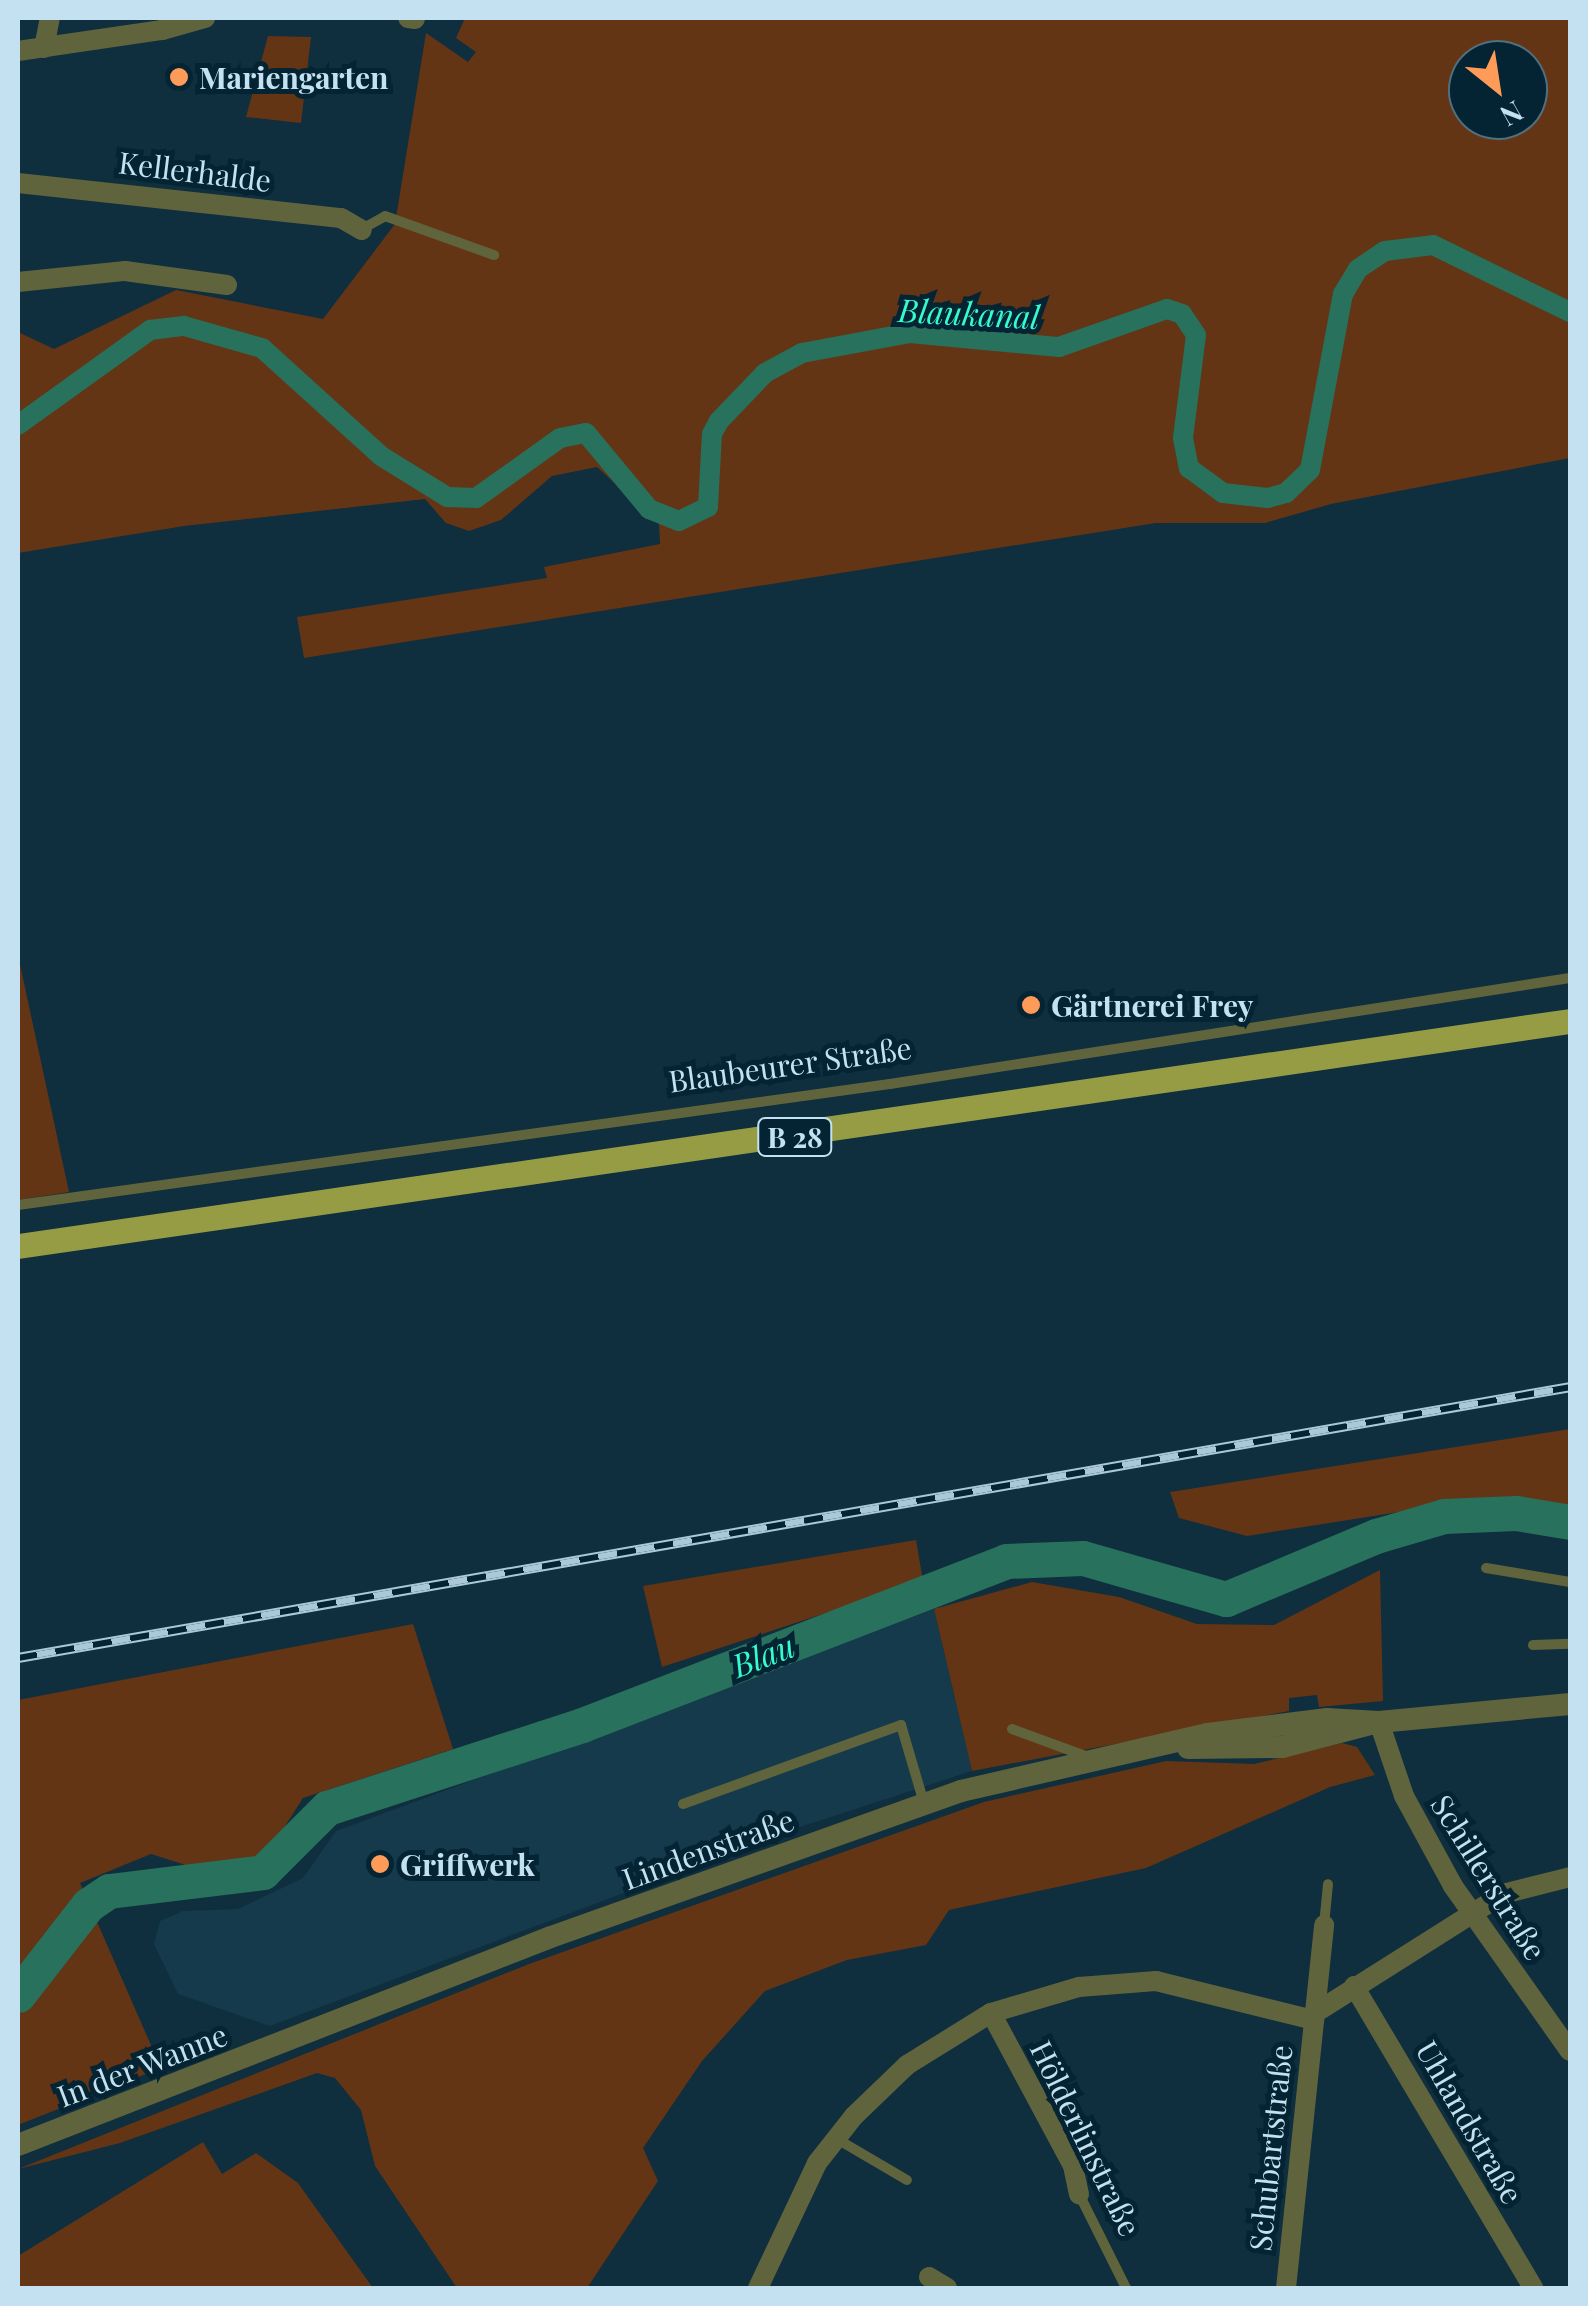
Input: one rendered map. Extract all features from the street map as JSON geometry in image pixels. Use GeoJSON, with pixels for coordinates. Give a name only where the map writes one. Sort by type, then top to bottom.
{"type":"FeatureCollection","features":[{"type":"Feature","properties":{"kind":"main road","name":"B 28"},"geometry":{"type":"LineString","coordinates":[[18,1246],[1570,1021]]}},
{"type":"Feature","properties":{"kind":"street"},"geometry":{"type":"LineString","coordinates":[[44,48],[50,18]]}},
{"type":"Feature","properties":{"kind":"street"},"geometry":{"type":"LineString","coordinates":[[18,52],[139,26],[204,18]]}},
{"type":"Feature","properties":{"kind":"street","name":"Kellerhalde"},"geometry":{"type":"LineString","coordinates":[[18,183],[341,218],[362,230]]}},
{"type":"Feature","properties":{"kind":"street"},"geometry":{"type":"LineString","coordinates":[[18,282],[125,271],[228,285]]}},
{"type":"Feature","properties":{"kind":"street","name":"Lindenstraße"},"geometry":{"type":"LineString","coordinates":[[288,2039],[924,1804],[1092,1758],[1327,1719],[1379,1722],[1570,1704]]}},
{"type":"Feature","properties":{"kind":"street","name":"Schillerstraße"},"geometry":{"type":"LineString","coordinates":[[1379,1722],[1404,1796],[1470,1914],[1570,2051]]}},
{"type":"Feature","properties":{"kind":"street","name":"Schubartstraße"},"geometry":{"type":"LineString","coordinates":[[1314,2016],[1354,1986],[1523,1885],[1570,1877]]}},
{"type":"Feature","properties":{"kind":"street","name":"Schubartstraße"},"geometry":{"type":"LineString","coordinates":[[1286,2288],[1324,1924]]}},
{"type":"Feature","properties":{"kind":"street","name":"Hölderlinstraße"},"geometry":{"type":"LineString","coordinates":[[758,2288],[779,2235],[836,2138],[907,2065],[990,2014],[1079,1987],[1156,1981],[1314,2016]]}},
{"type":"Feature","properties":{"kind":"street","name":"Uhlandstraße"},"geometry":{"type":"LineString","coordinates":[[1354,1986],[1533,2288]]}},
{"type":"Feature","properties":{"kind":"street","name":"Hölderlinstraße"},"geometry":{"type":"LineString","coordinates":[[990,2014],[1072,2166],[1079,2194]]}},
{"type":"Feature","properties":{"kind":"street","name":"In der Wanne"},"geometry":{"type":"LineString","coordinates":[[18,2146],[288,2039]]}},
{"type":"Feature","properties":{"kind":"lane"},"geometry":{"type":"LineString","coordinates":[[362,230],[385,216],[494,254]]}},
{"type":"Feature","properties":{"kind":"lane","name":"Blaubeurer Straße"},"geometry":{"type":"LineString","coordinates":[[18,1205],[890,1084],[1570,978]]}},
{"type":"Feature","properties":{"kind":"lane"},"geometry":{"type":"LineString","coordinates":[[1486,1568],[1570,1582]]}},
{"type":"Feature","properties":{"kind":"lane"},"geometry":{"type":"LineString","coordinates":[[1533,1645],[1570,1644]]}},
{"type":"Feature","properties":{"kind":"lane"},"geometry":{"type":"LineString","coordinates":[[682,1804],[902,1725],[924,1804]]}},
{"type":"Feature","properties":{"kind":"lane"},"geometry":{"type":"LineString","coordinates":[[1012,1729],[1092,1758]]}},
{"type":"Feature","properties":{"kind":"lane","name":"Schubartstraße"},"geometry":{"type":"LineString","coordinates":[[1324,1924],[1328,1884]]}},
{"type":"Feature","properties":{"kind":"lane"},"geometry":{"type":"LineString","coordinates":[[836,2138],[907,2180]]}},
{"type":"Feature","properties":{"kind":"lane","name":"Hölderlinstraße"},"geometry":{"type":"LineString","coordinates":[[1079,2194],[1126,2288]]}},
{"type":"Feature","properties":{"kind":"shaded area"},"geometry":{"type":"Polygon","coordinates":[[[465,18],[1570,18],[1570,458],[1331,504],[1265,523],[1156,523],[304,658],[297,617],[547,578],[544,567],[660,544],[659,524],[597,467],[552,476],[501,520],[469,531],[446,523],[425,499],[184,526],[18,553],[18,332],[54,349],[176,290],[323,319],[395,224],[426,33],[468,62],[476,52],[456,38],[465,18]]]}},
{"type":"Feature","properties":{"kind":"shaded area"},"geometry":{"type":"Polygon","coordinates":[[[268,36],[311,37],[301,123],[246,117],[268,36]]]}},
{"type":"Feature","properties":{"kind":"shaded area"},"geometry":{"type":"Polygon","coordinates":[[[18,955],[69,1192],[18,1200],[18,955]]]}},
{"type":"Feature","properties":{"kind":"shaded area"},"geometry":{"type":"Polygon","coordinates":[[[1570,1429],[1570,1511],[1518,1501],[1443,1505],[1247,1536],[1179,1518],[1170,1492],[1570,1429]]]}},
{"type":"Feature","properties":{"kind":"shaded area"},"geometry":{"type":"Polygon","coordinates":[[[916,1540],[923,1581],[662,1667],[643,1586],[916,1540]]]}},
{"type":"Feature","properties":{"kind":"shaded area"},"geometry":{"type":"Polygon","coordinates":[[[1380,1570],[1383,1701],[1319,1707],[1317,1695],[1289,1698],[1289,1711],[972,1771],[934,1609],[1032,1582],[1119,1597],[1197,1624],[1274,1625],[1380,1570]]]}},
{"type":"Feature","properties":{"kind":"shaded area"},"geometry":{"type":"Polygon","coordinates":[[[934,1609],[972,1771],[791,1830],[270,2026],[178,1994],[154,1944],[160,1921],[183,1911],[238,1909],[303,1878],[336,1831],[934,1609]]]}},
{"type":"Feature","properties":{"kind":"shaded area"},"geometry":{"type":"Polygon","coordinates":[[[413,1624],[453,1749],[303,1798],[271,1848],[253,1858],[192,1867],[151,1854],[80,1883],[161,2068],[18,2125],[18,1700],[413,1624]]]}},
{"type":"Feature","properties":{"kind":"shaded area"},"geometry":{"type":"Polygon","coordinates":[[[1342,1743],[1357,1747],[1375,1775],[1330,1787],[1146,1868],[949,1910],[926,1945],[847,1960],[765,1991],[702,2061],[643,2148],[658,2181],[587,2288],[457,2288],[375,2166],[361,2110],[335,2078],[317,2073],[120,2143],[18,2169],[529,1964],[984,1802],[1166,1761],[1254,1764],[1342,1743]]]}},
{"type":"Feature","properties":{"kind":"shaded area"},"geometry":{"type":"Polygon","coordinates":[[[203,2142],[222,2174],[256,2153],[298,2183],[373,2288],[18,2288],[18,2256],[203,2142]]]}},
{"type":"Feature","properties":{"kind":"waterway","name":"Blaukanal"},"geometry":{"type":"LineString","coordinates":[[18,425],[150,330],[184,326],[262,348],[381,456],[447,497],[476,498],[560,438],[586,433],[649,509],[679,521],[708,507],[712,434],[719,421],[765,373],[802,353],[910,333],[1059,347],[1167,309],[1182,314],[1196,335],[1183,438],[1189,468],[1223,493],[1268,498],[1286,493],[1310,470],[1343,294],[1358,269],[1385,251],[1433,245],[1570,312]]}},
{"type":"Feature","properties":{"kind":"waterway","name":"Blau"},"geometry":{"type":"LineString","coordinates":[[18,1995],[88,1905],[109,1891],[263,1872],[327,1808],[582,1725],[1006,1561],[1083,1558],[1226,1599],[1376,1536],[1444,1516],[1516,1513],[1570,1522]]}},
{"type":"Feature","properties":{"kind":"railway"},"geometry":{"type":"LineString","coordinates":[[18,1658],[1570,1387]]}},
{"type":"Feature","properties":{"kind":"place","name":"Mariengarten"},"geometry":{"type":"Point","coordinates":[179,77]}},
{"type":"Feature","properties":{"kind":"place","name":"Gärtnerei Frey"},"geometry":{"type":"Point","coordinates":[1031,1005]}},
{"type":"Feature","properties":{"kind":"place","name":"Griffwerk"},"geometry":{"type":"Point","coordinates":[380,1864]}}]}
